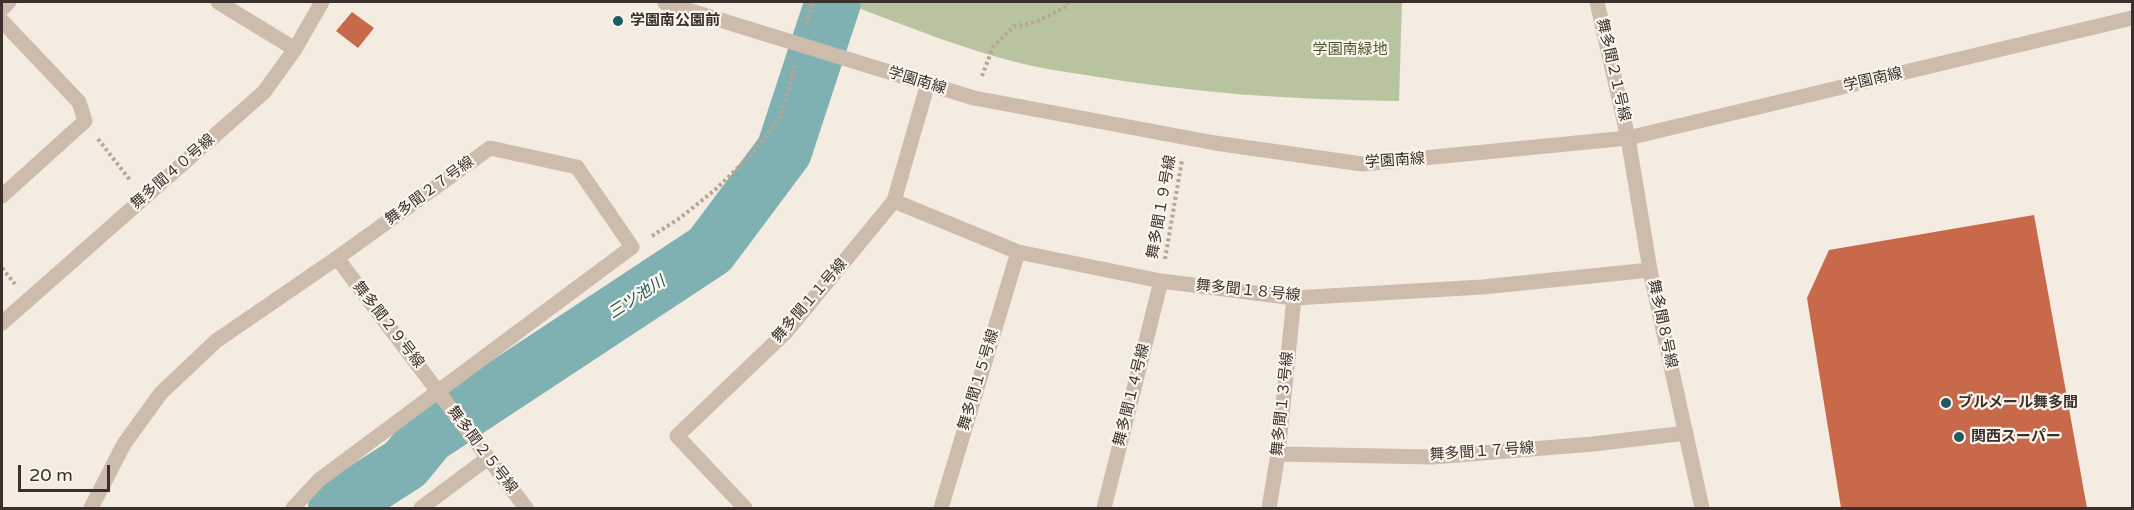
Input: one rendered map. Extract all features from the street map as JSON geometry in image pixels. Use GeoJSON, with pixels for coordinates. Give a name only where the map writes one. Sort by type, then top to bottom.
{"type":"FeatureCollection","features":[{"type":"Feature","properties":{"kind":"street"},"geometry":{"type":"LineString","coordinates":[[2,9],[9,2]]}},
{"type":"Feature","properties":{"kind":"street"},"geometry":{"type":"LineString","coordinates":[[218,2],[295,50]]}},
{"type":"Feature","properties":{"kind":"street","name":"舞多聞４０号線"},"geometry":{"type":"LineString","coordinates":[[2,323],[264,92],[295,50],[322,2]]}},
{"type":"Feature","properties":{"kind":"street","name":"学園南線"},"geometry":{"type":"LineString","coordinates":[[664,2],[974,98],[1186,137],[1362,164],[1628,138],[2133,18]]}},
{"type":"Feature","properties":{"kind":"street","name":"舞多聞２１号線"},"geometry":{"type":"LineString","coordinates":[[1597,2],[1628,138]]}},
{"type":"Feature","properties":{"kind":"street"},"geometry":{"type":"LineString","coordinates":[[2,21],[79,102],[85,122],[2,196]]}},
{"type":"Feature","properties":{"kind":"street","name":"舞多聞１１号線"},"geometry":{"type":"LineString","coordinates":[[745,508],[677,436],[786,332],[894,201],[928,83]]}},
{"type":"Feature","properties":{"kind":"street","name":"舞多聞８号線"},"geometry":{"type":"LineString","coordinates":[[1628,138],[1650,270],[1702,508]]}},
{"type":"Feature","properties":{"kind":"street","name":"舞多聞２７号線"},"geometry":{"type":"LineString","coordinates":[[91,508],[124,444],[161,393],[216,341],[337,258],[490,148],[577,167],[633,247]]}},
{"type":"Feature","properties":{"kind":"street","name":"舞多聞１８号線"},"geometry":{"type":"LineString","coordinates":[[894,201],[1018,252],[1161,281],[1294,298],[1483,287],[1650,270]]}},
{"type":"Feature","properties":{"kind":"street"},"geometry":{"type":"LineString","coordinates":[[293,508],[320,480],[633,247]]}},
{"type":"Feature","properties":{"kind":"street","name":"舞多聞１５号線"},"geometry":{"type":"LineString","coordinates":[[941,508],[1018,252]]}},
{"type":"Feature","properties":{"kind":"street","name":"舞多聞２９号線"},"geometry":{"type":"LineString","coordinates":[[337,258],[439,392]]}},
{"type":"Feature","properties":{"kind":"street","name":"舞多聞１４号線"},"geometry":{"type":"LineString","coordinates":[[1104,508],[1161,281]]}},
{"type":"Feature","properties":{"kind":"street","name":"舞多聞１３号線"},"geometry":{"type":"LineString","coordinates":[[1269,508],[1278,454],[1294,298]]}},
{"type":"Feature","properties":{"kind":"street","name":"舞多聞２５号線"},"geometry":{"type":"LineString","coordinates":[[439,392],[526,508]]}},
{"type":"Feature","properties":{"kind":"street","name":"舞多聞１７号線"},"geometry":{"type":"LineString","coordinates":[[1278,454],[1433,457],[1593,444],[1686,433]]}},
{"type":"Feature","properties":{"kind":"street"},"geometry":{"type":"LineString","coordinates":[[421,508],[488,459]]}},
{"type":"Feature","properties":{"kind":"path"},"geometry":{"type":"LineString","coordinates":[[974,98],[993,47],[1014,26],[1025,26],[1051,15],[1068,5],[1068,2]]}},
{"type":"Feature","properties":{"kind":"path"},"geometry":{"type":"LineString","coordinates":[[633,247],[680,218],[716,189],[753,153],[780,117]]}},
{"type":"Feature","properties":{"kind":"path"},"geometry":{"type":"LineString","coordinates":[[85,122],[143,197]]}},
{"type":"Feature","properties":{"kind":"path","name":"舞多聞１９号線"},"geometry":{"type":"LineString","coordinates":[[1161,281],[1186,137]]}},
{"type":"Feature","properties":{"kind":"green space","name":"学園南緑地"},"geometry":{"type":"Polygon","coordinates":[[[858,2],[1402,2],[1399,101],[1320,99],[1203,91],[1047,69],[981,52],[939,38],[856,7],[858,2]]]}},
{"type":"Feature","properties":{"kind":"building"},"geometry":{"type":"Polygon","coordinates":[[[352,12],[374,28],[358,48],[336,31],[352,12]]]}},
{"type":"Feature","properties":{"kind":"building","name":"ブルメール舞多聞"},"geometry":{"type":"Polygon","coordinates":[[[2034,215],[2087,508],[1841,508],[1807,298],[1829,250],[2034,215]]]}},
{"type":"Feature","properties":{"kind":"waterway","name":"三ツ池川"},"geometry":{"type":"LineString","coordinates":[[336,508],[405,464],[428,436],[710,250],[784,151],[833,2]]}},
{"type":"Feature","properties":{"kind":"place","name":"学園南公園前"},"geometry":{"type":"Point","coordinates":[618,21]}},
{"type":"Feature","properties":{"kind":"place","name":"ブルメール舞多聞"},"geometry":{"type":"Point","coordinates":[1946,403]}},
{"type":"Feature","properties":{"kind":"place","name":"関西スーパー"},"geometry":{"type":"Point","coordinates":[1959,437]}}]}
